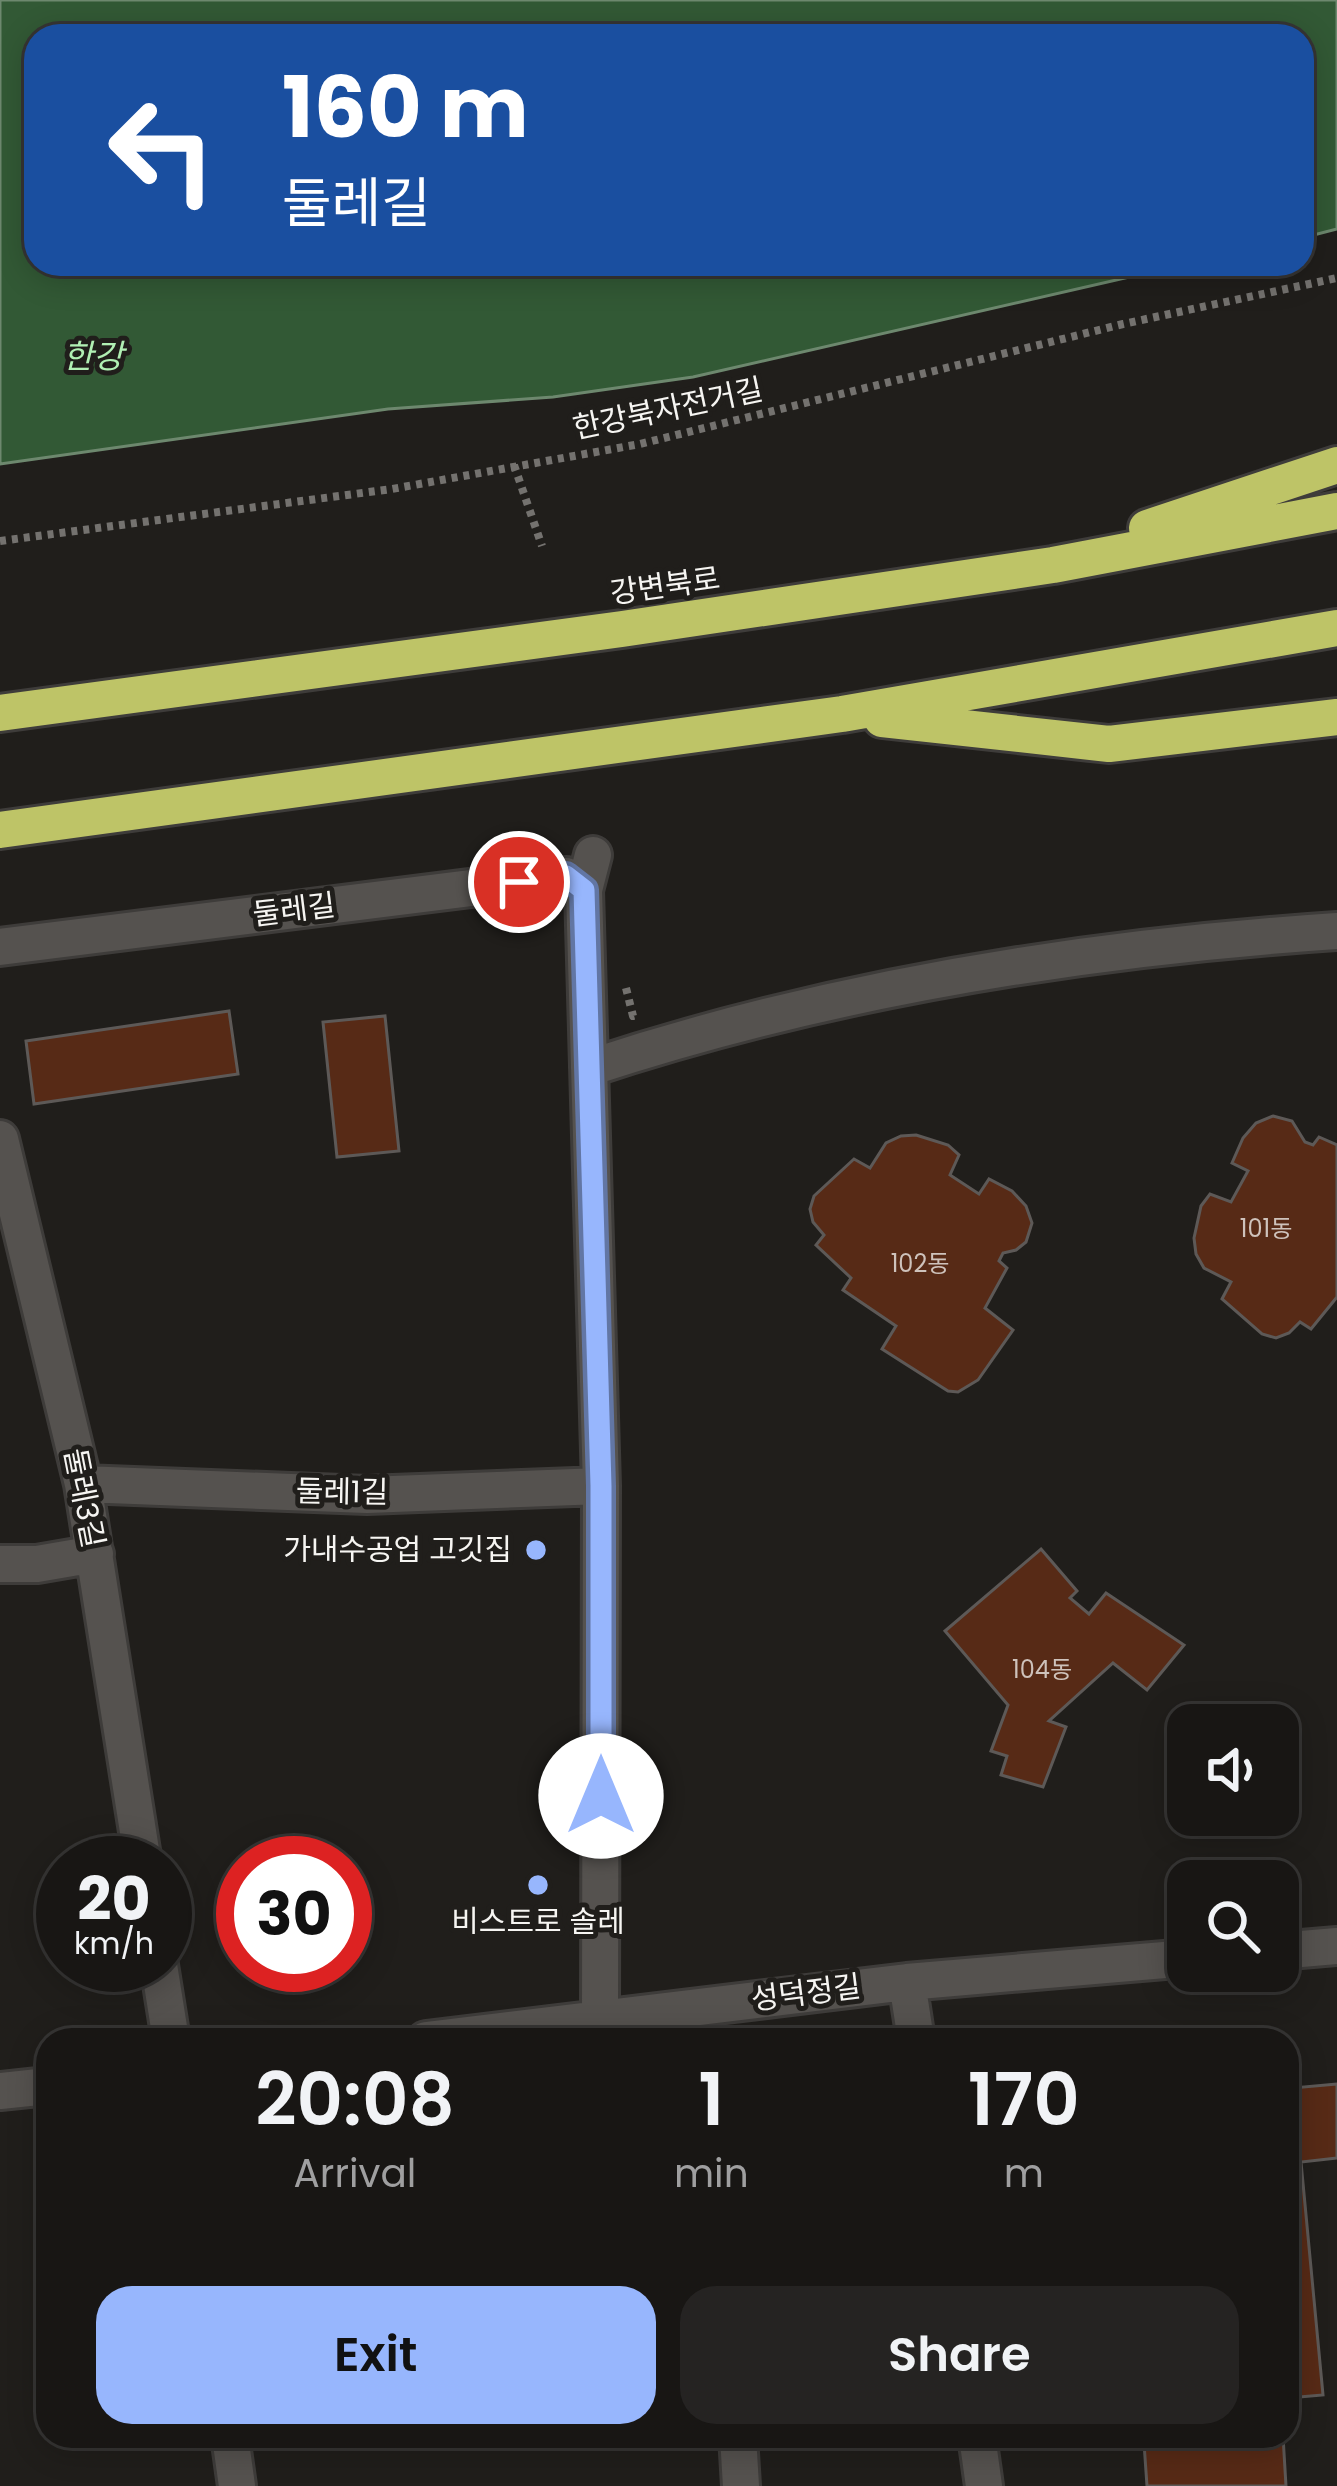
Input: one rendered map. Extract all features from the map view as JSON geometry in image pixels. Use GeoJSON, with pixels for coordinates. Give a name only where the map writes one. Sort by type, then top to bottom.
{"type":"FeatureCollection","features":[{"type":"Feature","properties":{"kind":"highway"},"geometry":{"type":"LineString","coordinates":[[1019,571],[1337,465]]}},
{"type":"Feature","properties":{"kind":"highway","name":"강변북로"},"geometry":{"type":"LineString","coordinates":[[0,713],[1019,571],[1337,511]]}},
{"type":"Feature","properties":{"kind":"highway"},"geometry":{"type":"LineString","coordinates":[[0,830],[842,714],[1337,628]]}},
{"type":"Feature","properties":{"kind":"highway"},"geometry":{"type":"LineString","coordinates":[[842,714],[1109,744],[1337,717]]}},
{"type":"Feature","properties":{"kind":"street","name":"둘레길"},"geometry":{"type":"LineString","coordinates":[[0,947],[588,872],[589,1068]]}},
{"type":"Feature","properties":{"kind":"street"},"geometry":{"type":"LineString","coordinates":[[600,2017],[601,1486],[589,1068],[765,1016],[986,970],[1236,938],[1337,931]]}},
{"type":"Feature","properties":{"kind":"street","name":"둘레3길"},"geometry":{"type":"LineString","coordinates":[[0,1138],[83,1484],[139,1836]]}},
{"type":"Feature","properties":{"kind":"street","name":"둘레1길"},"geometry":{"type":"LineString","coordinates":[[83,1484],[367,1495],[601,1486]]}},
{"type":"Feature","properties":{"kind":"street"},"geometry":{"type":"LineString","coordinates":[[0,1564],[95,1555]]}},
{"type":"Feature","properties":{"kind":"street"},"geometry":{"type":"LineString","coordinates":[[1299,1949],[1337,1946]]}},
{"type":"Feature","properties":{"kind":"street","name":"성덕정길"},"geometry":{"type":"LineString","coordinates":[[517,2028],[907,1982],[1167,1960]]}},
{"type":"Feature","properties":{"kind":"street"},"geometry":{"type":"LineString","coordinates":[[907,1982],[914,2028]]}},
{"type":"Feature","properties":{"kind":"street"},"geometry":{"type":"LineString","coordinates":[[163,1992],[169,2028]]}},
{"type":"Feature","properties":{"kind":"street"},"geometry":{"type":"LineString","coordinates":[[0,2091],[36,2087]]}},
{"type":"Feature","properties":{"kind":"street"},"geometry":{"type":"LineString","coordinates":[[232,2448],[237,2486]]}},
{"type":"Feature","properties":{"kind":"street"},"geometry":{"type":"LineString","coordinates":[[739,2448],[741,2486]]}},
{"type":"Feature","properties":{"kind":"street"},"geometry":{"type":"LineString","coordinates":[[979,2448],[984,2486]]}},
{"type":"Feature","properties":{"kind":"path","name":"한강북자전거길"},"geometry":{"type":"LineString","coordinates":[[0,541],[392,489],[640,443],[1123,324],[1337,278]]}},
{"type":"Feature","properties":{"kind":"path"},"geometry":{"type":"LineString","coordinates":[[514,465],[542,546]]}},
{"type":"Feature","properties":{"kind":"water","name":"한강"},"geometry":{"type":"Polygon","coordinates":[[[0,0],[1337,0],[1337,229],[1314,235],[1314,24],[24,24],[24,276],[1134,276],[693,377],[553,397],[388,409],[0,464],[0,0]]]}},
{"type":"Feature","properties":{"kind":"building"},"geometry":{"type":"Polygon","coordinates":[[[229,1011],[238,1074],[34,1104],[26,1041],[229,1011]]]}},
{"type":"Feature","properties":{"kind":"building"},"geometry":{"type":"Polygon","coordinates":[[[385,1016],[399,1151],[337,1157],[323,1022],[385,1016]]]}},
{"type":"Feature","properties":{"kind":"building"},"geometry":{"type":"Polygon","coordinates":[[[1273,1116],[1292,1121],[1305,1142],[1313,1145],[1319,1137],[1337,1145],[1337,1297],[1311,1329],[1300,1322],[1276,1338],[1262,1334],[1222,1299],[1231,1282],[1204,1268],[1194,1238],[1201,1206],[1210,1194],[1231,1202],[1248,1171],[1232,1163],[1243,1138],[1256,1123],[1273,1116]]]}},
{"type":"Feature","properties":{"kind":"building"},"geometry":{"type":"Polygon","coordinates":[[[916,1135],[948,1145],[959,1155],[950,1175],[979,1194],[989,1179],[1012,1191],[1026,1206],[1032,1223],[1026,1242],[1003,1253],[999,1261],[1007,1268],[985,1308],[1013,1330],[978,1380],[958,1392],[948,1391],[882,1349],[896,1326],[843,1290],[851,1278],[816,1245],[824,1235],[810,1209],[814,1196],[854,1159],[870,1168],[886,1143],[916,1135]]]}},
{"type":"Feature","properties":{"kind":"building"},"geometry":{"type":"Polygon","coordinates":[[[1041,1549],[1077,1591],[1070,1598],[1089,1614],[1106,1593],[1184,1645],[1147,1690],[1113,1663],[1049,1721],[1066,1727],[1043,1787],[1001,1775],[1007,1756],[991,1751],[1008,1705],[945,1631],[1041,1549]]]}},
{"type":"Feature","properties":{"kind":"building"},"geometry":{"type":"Polygon","coordinates":[[[1337,2084],[1337,2158],[1301,2162],[1323,2395],[1299,2397],[1299,2087],[1337,2084]]]}},
{"type":"Feature","properties":{"kind":"building"},"geometry":{"type":"Polygon","coordinates":[[[1144,2448],[1284,2448],[1286,2486],[1147,2486],[1144,2448]]]}},
{"type":"Feature","properties":{"kind":"place","name":"가내수공업 고깃집"},"geometry":{"type":"Point","coordinates":[536,1550]}},
{"type":"Feature","properties":{"kind":"place","name":"비스트로 솔레"},"geometry":{"type":"Point","coordinates":[538,1885]}},
{"type":"Feature","properties":{"kind":"route"},"geometry":{"type":"LineString","coordinates":[[519,882],[566,876],[584,890],[601,1486],[601,1796]]}}]}
